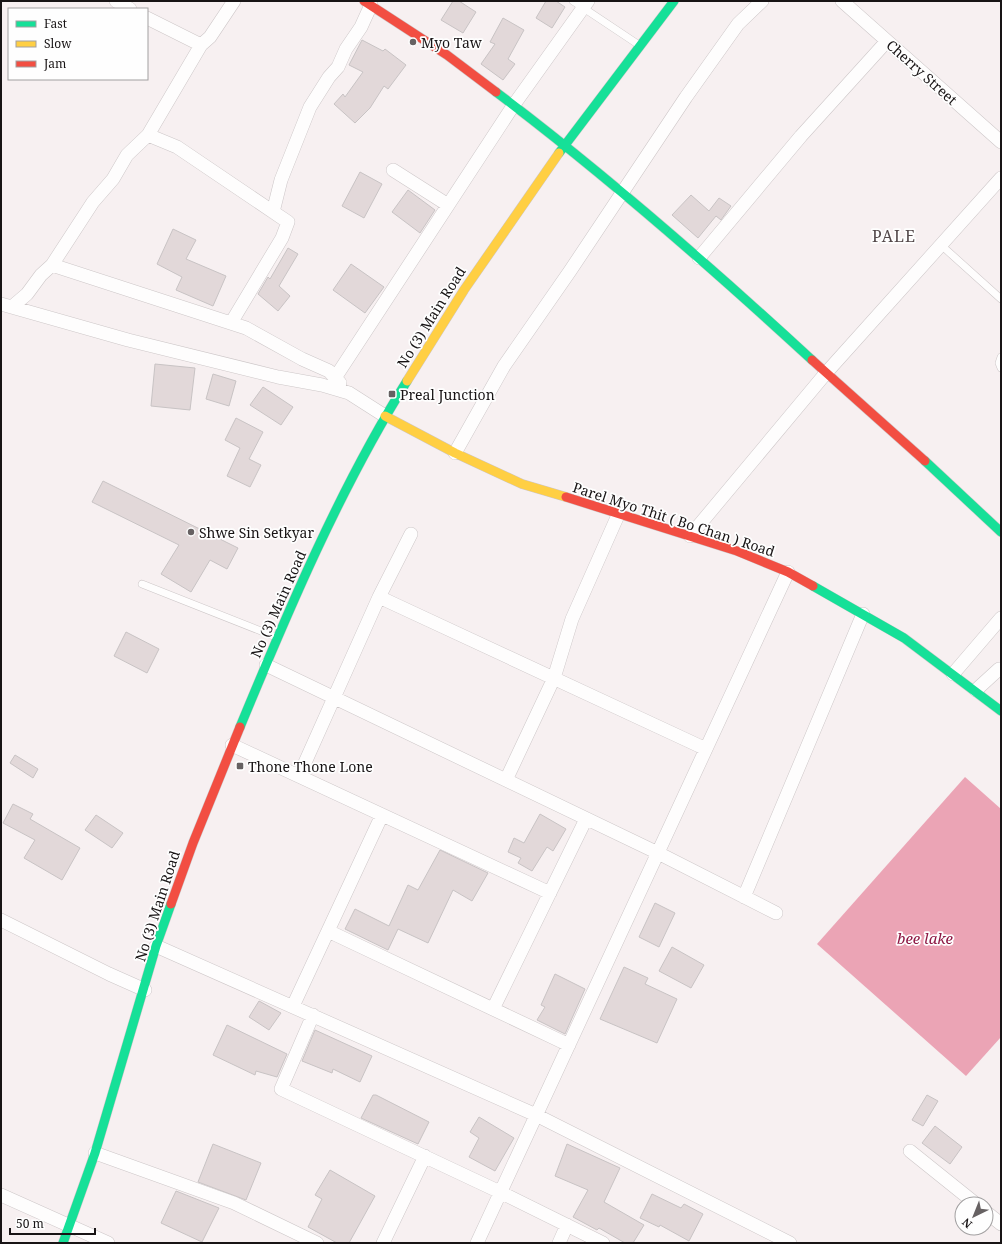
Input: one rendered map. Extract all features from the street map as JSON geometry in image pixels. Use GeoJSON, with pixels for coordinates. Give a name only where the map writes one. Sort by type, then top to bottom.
{"type":"FeatureCollection","features":[{"type":"Feature","properties":{"kind":"street"},"geometry":{"type":"LineString","coordinates":[[116,1],[128,8]]}},
{"type":"Feature","properties":{"kind":"street"},"geometry":{"type":"LineString","coordinates":[[7,305],[27,294],[41,275],[52,264],[93,202],[112,179],[127,155],[148,135],[200,45],[210,37],[234,1]]}},
{"type":"Feature","properties":{"kind":"street","name":"No (3) Main Road"},"geometry":{"type":"LineString","coordinates":[[63,1243],[95,1153],[156,946],[193,842],[278,637],[326,532],[385,416],[464,290],[565,144],[674,1]]}},
{"type":"Feature","properties":{"kind":"street"},"geometry":{"type":"LineString","coordinates":[[455,453],[504,366],[738,24],[762,1]]}},
{"type":"Feature","properties":{"kind":"street","name":"Cherry Street"},"geometry":{"type":"LineString","coordinates":[[842,1],[1001,142]]}},
{"type":"Feature","properties":{"kind":"street"},"geometry":{"type":"LineString","coordinates":[[272,212],[280,180],[310,107],[329,77],[338,67],[346,49],[361,28],[367,3],[447,55],[512,106],[565,144],[623,192],[699,258],[917,454],[1001,532]]}},
{"type":"Feature","properties":{"kind":"street"},"geometry":{"type":"LineString","coordinates":[[335,378],[512,106],[582,3]]}},
{"type":"Feature","properties":{"kind":"street"},"geometry":{"type":"LineString","coordinates":[[148,19],[200,45]]}},
{"type":"Feature","properties":{"kind":"street"},"geometry":{"type":"LineString","coordinates":[[699,258],[802,136],[887,41]]}},
{"type":"Feature","properties":{"kind":"street"},"geometry":{"type":"LineString","coordinates":[[148,135],[178,147],[288,222],[282,238],[231,323]]}},
{"type":"Feature","properties":{"kind":"street"},"geometry":{"type":"LineString","coordinates":[[393,170],[448,205]]}},
{"type":"Feature","properties":{"kind":"street"},"geometry":{"type":"LineString","coordinates":[[690,536],[826,373],[1001,178]]}},
{"type":"Feature","properties":{"kind":"street"},"geometry":{"type":"LineString","coordinates":[[52,264],[246,328],[302,359],[329,371],[349,393],[385,416]]}},
{"type":"Feature","properties":{"kind":"street"},"geometry":{"type":"LineString","coordinates":[[7,305],[128,340],[278,377],[322,385],[349,393]]}},
{"type":"Feature","properties":{"kind":"street","name":"Parel Myo Thit ( Bo Chan ) Road"},"geometry":{"type":"LineString","coordinates":[[385,416],[455,453],[522,484],[737,551],[788,572],[904,638],[976,690],[1001,711]]}},
{"type":"Feature","properties":{"kind":"street"},"geometry":{"type":"LineString","coordinates":[[506,780],[554,678],[572,620],[619,513]]}},
{"type":"Feature","properties":{"kind":"street"},"geometry":{"type":"LineString","coordinates":[[299,776],[336,697],[379,597],[411,534]]}},
{"type":"Feature","properties":{"kind":"street"},"geometry":{"type":"LineString","coordinates":[[476,1243],[788,572]]}},
{"type":"Feature","properties":{"kind":"street"},"geometry":{"type":"LineString","coordinates":[[379,597],[706,749]]}},
{"type":"Feature","properties":{"kind":"street"},"geometry":{"type":"LineString","coordinates":[[744,897],[863,614]]}},
{"type":"Feature","properties":{"kind":"street"},"geometry":{"type":"LineString","coordinates":[[953,674],[1001,618]]}},
{"type":"Feature","properties":{"kind":"street"},"geometry":{"type":"LineString","coordinates":[[266,665],[336,697],[776,913]]}},
{"type":"Feature","properties":{"kind":"street"},"geometry":{"type":"LineString","coordinates":[[976,690],[999,669],[1001,669]]}},
{"type":"Feature","properties":{"kind":"street"},"geometry":{"type":"LineString","coordinates":[[232,745],[550,893]]}},
{"type":"Feature","properties":{"kind":"street"},"geometry":{"type":"LineString","coordinates":[[293,1006],[382,814]]}},
{"type":"Feature","properties":{"kind":"street"},"geometry":{"type":"LineString","coordinates":[[493,1009],[586,819]]}},
{"type":"Feature","properties":{"kind":"street"},"geometry":{"type":"LineString","coordinates":[[1,920],[144,990]]}},
{"type":"Feature","properties":{"kind":"street"},"geometry":{"type":"LineString","coordinates":[[328,930],[569,1045]]}},
{"type":"Feature","properties":{"kind":"street"},"geometry":{"type":"LineString","coordinates":[[156,946],[536,1115],[790,1243]]}},
{"type":"Feature","properties":{"kind":"street"},"geometry":{"type":"LineString","coordinates":[[312,1015],[281,1089],[425,1156],[603,1243]]}},
{"type":"Feature","properties":{"kind":"street"},"geometry":{"type":"LineString","coordinates":[[910,1151],[966,1196]]}},
{"type":"Feature","properties":{"kind":"street"},"geometry":{"type":"LineString","coordinates":[[95,1153],[234,1203],[317,1243]]}},
{"type":"Feature","properties":{"kind":"street"},"geometry":{"type":"LineString","coordinates":[[383,1243],[425,1156]]}},
{"type":"Feature","properties":{"kind":"street"},"geometry":{"type":"LineString","coordinates":[[1,1195],[108,1243]]}},
{"type":"Feature","properties":{"kind":"street"},"geometry":{"type":"LineString","coordinates":[[559,1243],[567,1225]]}},
{"type":"Feature","properties":{"kind":"lane"},"geometry":{"type":"LineString","coordinates":[[582,3],[639,46]]}},
{"type":"Feature","properties":{"kind":"lane"},"geometry":{"type":"LineString","coordinates":[[941,245],[1001,299]]}},
{"type":"Feature","properties":{"kind":"lane"},"geometry":{"type":"LineString","coordinates":[[1001,357],[999,363],[1001,368]]}},
{"type":"Feature","properties":{"kind":"lane"},"geometry":{"type":"LineString","coordinates":[[142,584],[278,637]]}},
{"type":"Feature","properties":{"kind":"water","name":"bee lake"},"geometry":{"type":"Polygon","coordinates":[[[965,777],[1001,809],[1001,1037],[966,1076],[817,944],[965,777]]]}},
{"type":"Feature","properties":{"kind":"building"},"geometry":{"type":"Polygon","coordinates":[[[453,1],[459,1],[476,12],[463,33],[441,20],[453,1]]]}},
{"type":"Feature","properties":{"kind":"building"},"geometry":{"type":"Polygon","coordinates":[[[546,1],[556,1],[565,7],[552,28],[536,18],[546,1]]]}},
{"type":"Feature","properties":{"kind":"building"},"geometry":{"type":"Polygon","coordinates":[[[503,18],[524,30],[508,59],[515,64],[503,80],[481,64],[495,44],[490,42],[503,18]]]}},
{"type":"Feature","properties":{"kind":"building"},"geometry":{"type":"Polygon","coordinates":[[[362,40],[383,51],[385,49],[406,65],[388,89],[384,86],[370,108],[355,123],[334,104],[343,94],[345,97],[363,72],[349,65],[362,40]]]}},
{"type":"Feature","properties":{"kind":"building"},"geometry":{"type":"Polygon","coordinates":[[[360,172],[382,184],[364,218],[342,206],[360,172]]]}},
{"type":"Feature","properties":{"kind":"building"},"geometry":{"type":"Polygon","coordinates":[[[408,190],[435,210],[420,233],[392,212],[408,190]]]}},
{"type":"Feature","properties":{"kind":"building"},"geometry":{"type":"Polygon","coordinates":[[[691,195],[709,211],[719,198],[731,206],[721,220],[716,216],[698,238],[672,215],[691,195]]]}},
{"type":"Feature","properties":{"kind":"building"},"geometry":{"type":"Polygon","coordinates":[[[173,229],[196,240],[186,259],[226,276],[213,306],[176,290],[182,277],[157,264],[173,229]]]}},
{"type":"Feature","properties":{"kind":"building"},"geometry":{"type":"Polygon","coordinates":[[[288,248],[298,254],[279,286],[290,296],[278,311],[258,294],[268,277],[270,279],[288,248]]]}},
{"type":"Feature","properties":{"kind":"building"},"geometry":{"type":"Polygon","coordinates":[[[351,264],[384,287],[365,313],[333,290],[351,264]]]}},
{"type":"Feature","properties":{"kind":"building"},"geometry":{"type":"Polygon","coordinates":[[[155,364],[195,368],[190,410],[151,406],[155,364]]]}},
{"type":"Feature","properties":{"kind":"building"},"geometry":{"type":"Polygon","coordinates":[[[213,374],[236,381],[229,406],[206,399],[213,374]]]}},
{"type":"Feature","properties":{"kind":"building"},"geometry":{"type":"Polygon","coordinates":[[[263,387],[293,407],[281,425],[250,405],[263,387]]]}},
{"type":"Feature","properties":{"kind":"building"},"geometry":{"type":"Polygon","coordinates":[[[236,418],[263,432],[249,459],[261,465],[250,487],[227,476],[240,448],[225,440],[236,418]]]}},
{"type":"Feature","properties":{"kind":"building"},"geometry":{"type":"Polygon","coordinates":[[[103,481],[238,548],[227,569],[210,560],[191,592],[161,574],[179,545],[92,502],[103,481]]]}},
{"type":"Feature","properties":{"kind":"building"},"geometry":{"type":"Polygon","coordinates":[[[126,632],[159,649],[147,673],[114,656],[126,632]]]}},
{"type":"Feature","properties":{"kind":"building"},"geometry":{"type":"Polygon","coordinates":[[[15,755],[38,769],[33,778],[10,763],[15,755]]]}},
{"type":"Feature","properties":{"kind":"building"},"geometry":{"type":"Polygon","coordinates":[[[13,804],[33,814],[30,819],[80,848],[62,880],[24,858],[35,840],[3,823],[13,804]]]}},
{"type":"Feature","properties":{"kind":"building"},"geometry":{"type":"Polygon","coordinates":[[[540,814],[566,829],[553,851],[547,847],[532,871],[518,863],[521,858],[508,852],[514,838],[524,843],[540,814]]]}},
{"type":"Feature","properties":{"kind":"building"},"geometry":{"type":"Polygon","coordinates":[[[96,815],[123,833],[112,848],[85,830],[96,815]]]}},
{"type":"Feature","properties":{"kind":"building"},"geometry":{"type":"Polygon","coordinates":[[[440,850],[488,873],[472,901],[453,890],[428,943],[398,929],[388,950],[345,929],[355,909],[389,926],[408,885],[418,890],[440,850]]]}},
{"type":"Feature","properties":{"kind":"building"},"geometry":{"type":"Polygon","coordinates":[[[655,903],[675,913],[659,947],[639,937],[655,903]]]}},
{"type":"Feature","properties":{"kind":"building"},"geometry":{"type":"Polygon","coordinates":[[[672,947],[704,965],[691,988],[659,971],[672,947]]]}},
{"type":"Feature","properties":{"kind":"building"},"geometry":{"type":"Polygon","coordinates":[[[624,967],[648,978],[645,984],[677,999],[657,1043],[600,1019],[624,967]]]}},
{"type":"Feature","properties":{"kind":"building"},"geometry":{"type":"Polygon","coordinates":[[[555,974],[585,989],[565,1034],[537,1020],[545,1007],[541,1005],[555,974]]]}},
{"type":"Feature","properties":{"kind":"building"},"geometry":{"type":"Polygon","coordinates":[[[259,1001],[281,1013],[269,1030],[249,1017],[259,1001]]]}},
{"type":"Feature","properties":{"kind":"building"},"geometry":{"type":"Polygon","coordinates":[[[227,1025],[287,1054],[277,1077],[256,1071],[255,1075],[213,1055],[227,1025]]]}},
{"type":"Feature","properties":{"kind":"building"},"geometry":{"type":"Polygon","coordinates":[[[315,1030],[372,1056],[360,1082],[333,1069],[332,1073],[302,1061],[315,1030]]]}},
{"type":"Feature","properties":{"kind":"building"},"geometry":{"type":"Polygon","coordinates":[[[373,1095],[376,1095],[429,1122],[418,1144],[361,1118],[373,1095]]]}},
{"type":"Feature","properties":{"kind":"building"},"geometry":{"type":"Polygon","coordinates":[[[927,1095],[938,1101],[923,1126],[912,1120],[927,1095]]]}},
{"type":"Feature","properties":{"kind":"building"},"geometry":{"type":"Polygon","coordinates":[[[479,1117],[514,1138],[495,1171],[469,1157],[479,1138],[470,1132],[479,1117]]]}},
{"type":"Feature","properties":{"kind":"building"},"geometry":{"type":"Polygon","coordinates":[[[935,1126],[962,1147],[950,1164],[922,1143],[935,1126]]]}},
{"type":"Feature","properties":{"kind":"building"},"geometry":{"type":"Polygon","coordinates":[[[213,1144],[261,1163],[246,1200],[198,1182],[213,1144]]]}},
{"type":"Feature","properties":{"kind":"building"},"geometry":{"type":"Polygon","coordinates":[[[567,1144],[620,1168],[604,1202],[644,1225],[633,1243],[625,1243],[599,1228],[597,1230],[573,1217],[588,1190],[555,1176],[567,1144]]]}},
{"type":"Feature","properties":{"kind":"building"},"geometry":{"type":"Polygon","coordinates":[[[330,1170],[375,1196],[349,1243],[337,1243],[308,1227],[322,1199],[315,1195],[330,1170]]]}},
{"type":"Feature","properties":{"kind":"building"},"geometry":{"type":"Polygon","coordinates":[[[176,1191],[219,1208],[202,1242],[161,1223],[176,1191]]]}},
{"type":"Feature","properties":{"kind":"building"},"geometry":{"type":"Polygon","coordinates":[[[652,1194],[681,1208],[684,1204],[703,1214],[689,1241],[660,1225],[659,1227],[640,1218],[652,1194]]]}},
{"type":"Feature","properties":{"kind":"traffic: fast"},"geometry":{"type":"LineString","coordinates":[[559,153],[674,1]]}},
{"type":"Feature","properties":{"kind":"traffic: fast"},"geometry":{"type":"LineString","coordinates":[[496,92],[617,188],[735,290],[812,360]]}},
{"type":"Feature","properties":{"kind":"traffic: fast"},"geometry":{"type":"LineString","coordinates":[[240,727],[296,595],[337,507],[359,464],[407,381]]}},
{"type":"Feature","properties":{"kind":"traffic: fast"},"geometry":{"type":"LineString","coordinates":[[925,461],[1001,532]]}},
{"type":"Feature","properties":{"kind":"traffic: fast"},"geometry":{"type":"LineString","coordinates":[[813,586],[904,638],[1001,711]]}},
{"type":"Feature","properties":{"kind":"traffic: fast"},"geometry":{"type":"LineString","coordinates":[[63,1243],[95,1153],[156,946],[171,904]]}},
{"type":"Feature","properties":{"kind":"traffic: slow"},"geometry":{"type":"LineString","coordinates":[[407,381],[464,290],[559,153]]}},
{"type":"Feature","properties":{"kind":"traffic: slow"},"geometry":{"type":"LineString","coordinates":[[385,416],[455,453],[522,484],[566,497]]}},
{"type":"Feature","properties":{"kind":"traffic: jam"},"geometry":{"type":"LineString","coordinates":[[364,1],[447,55],[496,92]]}},
{"type":"Feature","properties":{"kind":"traffic: jam"},"geometry":{"type":"LineString","coordinates":[[812,360],[925,461]]}},
{"type":"Feature","properties":{"kind":"traffic: jam"},"geometry":{"type":"LineString","coordinates":[[566,497],[737,551],[788,572],[813,586]]}},
{"type":"Feature","properties":{"kind":"traffic: jam"},"geometry":{"type":"LineString","coordinates":[[171,904],[193,843],[240,727]]}},
{"type":"Feature","properties":{"kind":"place","name":"Myo Taw"},"geometry":{"type":"Point","coordinates":[413,42]}},
{"type":"Feature","properties":{"kind":"place","name":"Preal Junction"},"geometry":{"type":"Point","coordinates":[392,394]}},
{"type":"Feature","properties":{"kind":"place","name":"Shwe Sin Setkyar"},"geometry":{"type":"Point","coordinates":[191,532]}},
{"type":"Feature","properties":{"kind":"place","name":"Thone Thone Lone"},"geometry":{"type":"Point","coordinates":[240,766]}},
{"type":"Feature","properties":{"kind":"district","name":"PALE"},"geometry":{"type":"Point","coordinates":[894,236]}}]}
